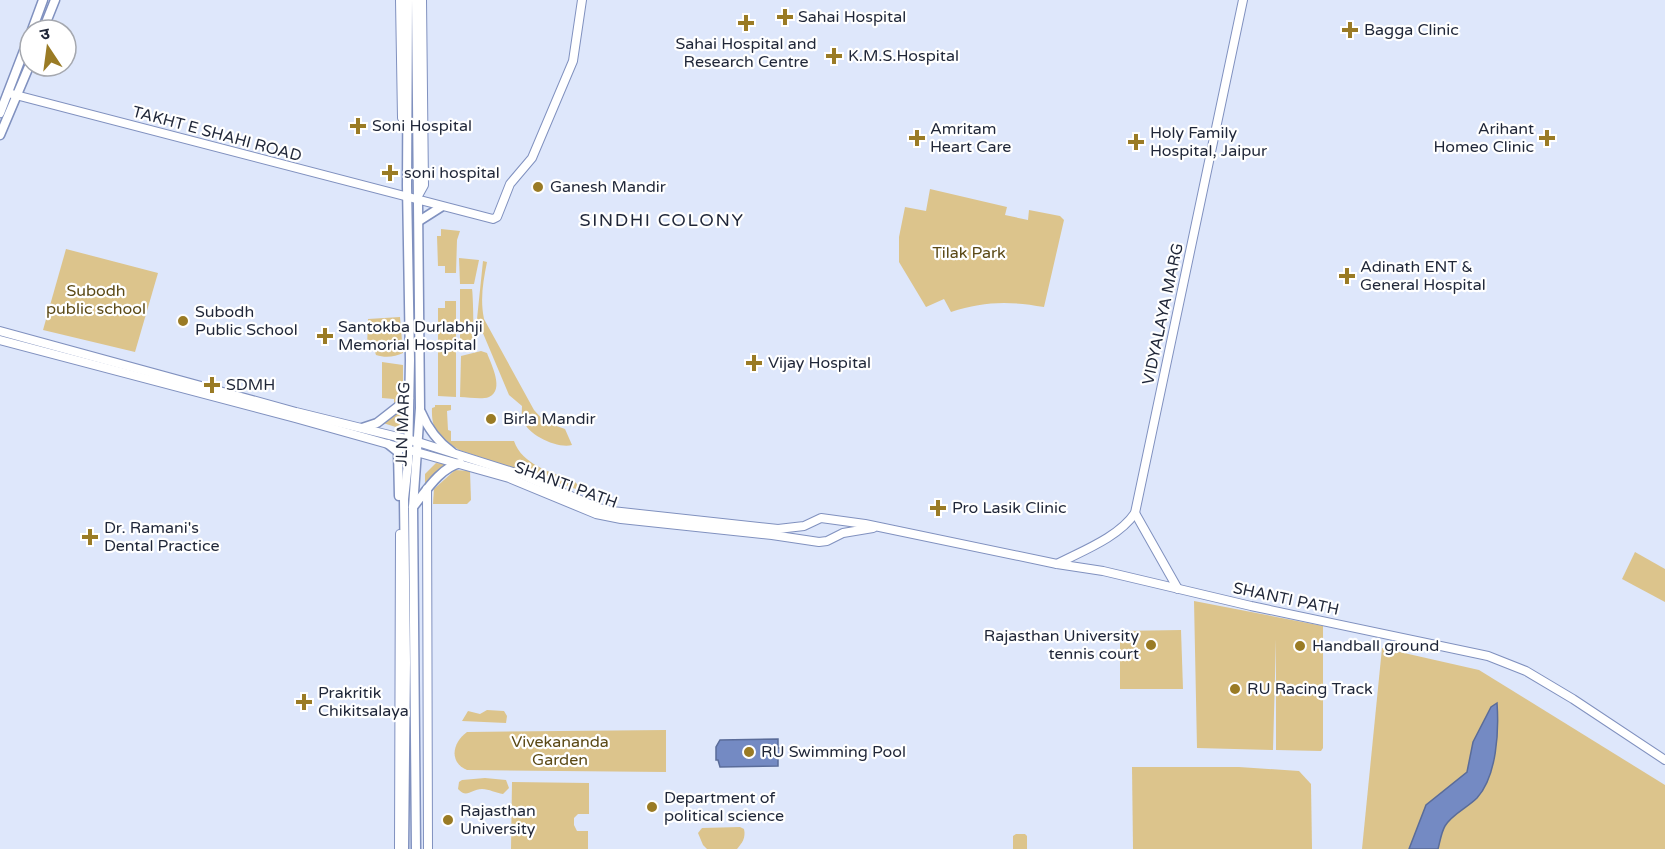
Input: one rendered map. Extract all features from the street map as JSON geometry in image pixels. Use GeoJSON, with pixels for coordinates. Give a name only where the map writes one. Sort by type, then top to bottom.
{"type":"FeatureCollection","features":[{"type":"Feature","properties":{"kind":"main road"},"geometry":{"type":"LineString","coordinates":[[36,18],[43,0]]}},
{"type":"Feature","properties":{"kind":"main road"},"geometry":{"type":"LineString","coordinates":[[48,18],[55,0]]}},
{"type":"Feature","properties":{"kind":"main road"},"geometry":{"type":"LineString","coordinates":[[400,0],[402,118],[408,128]]}},
{"type":"Feature","properties":{"kind":"main road","name":"JLN MARG"},"geometry":{"type":"LineString","coordinates":[[404,849],[406,662],[402,535],[409,398],[408,0]]}},
{"type":"Feature","properties":{"kind":"main road","name":"JLN MARG"},"geometry":{"type":"LineString","coordinates":[[416,0],[420,408],[413,507],[416,849]]}},
{"type":"Feature","properties":{"kind":"main road"},"geometry":{"type":"LineString","coordinates":[[419,198],[424,185],[422,0]]}},
{"type":"Feature","properties":{"kind":"main road","name":"TAKHT E SHAHI ROAD"},"geometry":{"type":"LineString","coordinates":[[8,93],[407,199],[419,198],[441,207],[493,219],[497,217],[510,184],[532,158],[573,61],[582,0]]}},
{"type":"Feature","properties":{"kind":"main road","name":"VIDYALAYA MARG"},"geometry":{"type":"LineString","coordinates":[[1135,513],[1243,0]]}},
{"type":"Feature","properties":{"kind":"main road"},"geometry":{"type":"LineString","coordinates":[[0,113],[18,67]]}},
{"type":"Feature","properties":{"kind":"main road"},"geometry":{"type":"LineString","coordinates":[[0,135],[24,78]]}},
{"type":"Feature","properties":{"kind":"main road"},"geometry":{"type":"LineString","coordinates":[[419,221],[441,207]]}},
{"type":"Feature","properties":{"kind":"main road"},"geometry":{"type":"LineString","coordinates":[[0,331],[452,452],[522,474],[599,508],[778,529],[794,529],[821,518],[831,520],[834,533],[831,539]]}},
{"type":"Feature","properties":{"kind":"main road","name":"SHANTI PATH"},"geometry":{"type":"LineString","coordinates":[[0,340],[509,478],[596,514],[613,518],[772,535],[815,542]]}},
{"type":"Feature","properties":{"kind":"main road"},"geometry":{"type":"LineString","coordinates":[[362,428],[377,423],[409,398]]}},
{"type":"Feature","properties":{"kind":"main road"},"geometry":{"type":"LineString","coordinates":[[420,408],[427,427],[435,438],[452,452]]}},
{"type":"Feature","properties":{"kind":"main road"},"geometry":{"type":"LineString","coordinates":[[388,444],[398,452],[399,458],[402,535],[399,849]]}},
{"type":"Feature","properties":{"kind":"main road"},"geometry":{"type":"LineString","coordinates":[[413,507],[445,471],[452,465],[460,464]]}},
{"type":"Feature","properties":{"kind":"main road"},"geometry":{"type":"LineString","coordinates":[[428,489],[428,849]]}},
{"type":"Feature","properties":{"kind":"main road"},"geometry":{"type":"LineString","coordinates":[[1057,564],[1114,532],[1129,522],[1135,513],[1178,589]]}},
{"type":"Feature","properties":{"kind":"main road","name":"SHANTI PATH"},"geometry":{"type":"LineString","coordinates":[[831,520],[866,524],[1057,564],[1103,571],[1503,660],[1573,699],[1665,760]]}},
{"type":"Feature","properties":{"kind":"main road"},"geometry":{"type":"LineString","coordinates":[[812,521],[809,534],[815,542],[823,542],[843,533],[878,528]]}},
{"type":"Feature","properties":{"kind":"green space","name":"Tilak Park"},"geometry":{"type":"Polygon","coordinates":[[[930,189],[1007,207],[1005,215],[1028,220],[1029,210],[1060,216],[1064,220],[1044,307],[997,303],[951,312],[944,299],[926,307],[899,262],[899,237],[905,207],[926,211],[930,189]]]}},
{"type":"Feature","properties":{"kind":"green space"},"geometry":{"type":"Polygon","coordinates":[[[441,229],[460,231],[457,240],[456,273],[445,273],[445,266],[438,266],[437,236],[441,236],[441,229]]]}},
{"type":"Feature","properties":{"kind":"green space","name":"Subodh public school"},"geometry":{"type":"Polygon","coordinates":[[[66,249],[158,273],[135,352],[43,330],[66,249]]]}},
{"type":"Feature","properties":{"kind":"green space"},"geometry":{"type":"Polygon","coordinates":[[[459,258],[479,260],[474,284],[460,284],[459,258]]]}},
{"type":"Feature","properties":{"kind":"green space"},"geometry":{"type":"Polygon","coordinates":[[[483,261],[487,262],[482,290],[484,319],[534,410],[545,422],[565,429],[572,445],[551,443],[530,431],[522,418],[522,406],[509,395],[477,319],[483,261]]]}},
{"type":"Feature","properties":{"kind":"green space"},"geometry":{"type":"Polygon","coordinates":[[[460,289],[472,289],[473,297],[473,337],[463,348],[460,347],[460,289]]]}},
{"type":"Feature","properties":{"kind":"green space"},"geometry":{"type":"Polygon","coordinates":[[[445,301],[456,301],[456,397],[438,396],[438,308],[445,308],[445,301]]]}},
{"type":"Feature","properties":{"kind":"green space"},"geometry":{"type":"Polygon","coordinates":[[[400,317],[403,353],[383,357],[376,355],[374,349],[367,348],[368,319],[400,317]]]}},
{"type":"Feature","properties":{"kind":"green space"},"geometry":{"type":"Polygon","coordinates":[[[481,351],[487,353],[496,377],[494,394],[486,398],[460,397],[461,356],[481,351]]]}},
{"type":"Feature","properties":{"kind":"green space"},"geometry":{"type":"Polygon","coordinates":[[[382,362],[403,365],[403,392],[394,407],[394,399],[382,398],[382,362]]]}},
{"type":"Feature","properties":{"kind":"green space"},"geometry":{"type":"Polygon","coordinates":[[[435,405],[451,405],[451,410],[447,411],[451,441],[514,441],[518,449],[531,462],[574,481],[578,485],[576,489],[459,450],[442,437],[435,428],[432,408],[435,405]]]}},
{"type":"Feature","properties":{"kind":"green space"},"geometry":{"type":"Polygon","coordinates":[[[402,407],[402,429],[383,423],[402,407]]]}},
{"type":"Feature","properties":{"kind":"green space"},"geometry":{"type":"Polygon","coordinates":[[[436,463],[449,465],[425,486],[425,474],[436,463]]]}},
{"type":"Feature","properties":{"kind":"green space"},"geometry":{"type":"Polygon","coordinates":[[[455,470],[470,471],[471,500],[467,504],[433,504],[434,489],[455,470]]]}},
{"type":"Feature","properties":{"kind":"green space"},"geometry":{"type":"Polygon","coordinates":[[[1635,552],[1665,569],[1665,602],[1622,579],[1635,552]]]}},
{"type":"Feature","properties":{"kind":"green space"},"geometry":{"type":"Polygon","coordinates":[[[1194,601],[1323,626],[1323,748],[1321,751],[1276,750],[1276,639],[1273,750],[1197,748],[1194,601]]]}},
{"type":"Feature","properties":{"kind":"green space"},"geometry":{"type":"Polygon","coordinates":[[[1181,630],[1183,689],[1120,689],[1120,631],[1181,630]]]}},
{"type":"Feature","properties":{"kind":"green space"},"geometry":{"type":"Polygon","coordinates":[[[1382,648],[1479,670],[1665,785],[1665,849],[1362,849],[1382,648]]]}},
{"type":"Feature","properties":{"kind":"green space"},"geometry":{"type":"Polygon","coordinates":[[[487,710],[504,711],[507,716],[506,723],[462,721],[468,711],[480,714],[487,710]]]}},
{"type":"Feature","properties":{"kind":"green space","name":"Vivekananda Garden"},"geometry":{"type":"Polygon","coordinates":[[[666,730],[666,772],[467,770],[457,762],[455,757],[458,741],[467,732],[666,730]]]}},
{"type":"Feature","properties":{"kind":"green space"},"geometry":{"type":"Polygon","coordinates":[[[1132,767],[1239,767],[1299,771],[1311,784],[1312,849],[1133,849],[1132,767]]]}},
{"type":"Feature","properties":{"kind":"green space"},"geometry":{"type":"Polygon","coordinates":[[[485,778],[506,780],[509,788],[503,794],[482,789],[464,793],[458,789],[459,782],[462,780],[485,778]]]}},
{"type":"Feature","properties":{"kind":"green space"},"geometry":{"type":"Polygon","coordinates":[[[512,782],[589,783],[589,814],[578,814],[574,818],[577,831],[588,831],[588,849],[511,849],[512,782]]]}},
{"type":"Feature","properties":{"kind":"green space"},"geometry":{"type":"Polygon","coordinates":[[[740,827],[744,829],[744,835],[737,849],[707,849],[698,833],[702,828],[740,827]]]}},
{"type":"Feature","properties":{"kind":"green space"},"geometry":{"type":"Polygon","coordinates":[[[1016,834],[1027,836],[1027,849],[1013,849],[1013,836],[1016,834]]]}},
{"type":"Feature","properties":{"kind":"water"},"geometry":{"type":"Polygon","coordinates":[[[1497,703],[1498,727],[1495,753],[1493,766],[1484,789],[1477,798],[1448,822],[1442,832],[1438,849],[1409,849],[1426,805],[1467,772],[1473,742],[1491,707],[1497,703]]]}},
{"type":"Feature","properties":{"kind":"water","name":"RU Swimming Pool"},"geometry":{"type":"Polygon","coordinates":[[[778,739],[778,748],[782,748],[782,756],[778,758],[778,766],[720,767],[716,760],[716,747],[720,740],[778,739]]]}},
{"type":"Feature","properties":{"kind":"place","name":"Sahai Hospital"},"geometry":{"type":"Point","coordinates":[785,17]}},
{"type":"Feature","properties":{"kind":"place","name":"Sahai Hospital and Research Centre"},"geometry":{"type":"Point","coordinates":[746,23]}},
{"type":"Feature","properties":{"kind":"place","name":"Bagga Clinic"},"geometry":{"type":"Point","coordinates":[1350,30]}},
{"type":"Feature","properties":{"kind":"place","name":"K.M.S.Hospital"},"geometry":{"type":"Point","coordinates":[834,56]}},
{"type":"Feature","properties":{"kind":"place","name":"Soni Hospital"},"geometry":{"type":"Point","coordinates":[358,126]}},
{"type":"Feature","properties":{"kind":"place","name":"Amritam Heart Care"},"geometry":{"type":"Point","coordinates":[917,138]}},
{"type":"Feature","properties":{"kind":"place","name":"Arihant Homeo Clinic"},"geometry":{"type":"Point","coordinates":[1547,138]}},
{"type":"Feature","properties":{"kind":"place","name":"Holy Family Hospital, Jaipur"},"geometry":{"type":"Point","coordinates":[1136,142]}},
{"type":"Feature","properties":{"kind":"place","name":"soni hospital"},"geometry":{"type":"Point","coordinates":[390,173]}},
{"type":"Feature","properties":{"kind":"place","name":"Ganesh Mandir"},"geometry":{"type":"Point","coordinates":[538,187]}},
{"type":"Feature","properties":{"kind":"place","name":"Adinath ENT & General Hospital"},"geometry":{"type":"Point","coordinates":[1347,276]}},
{"type":"Feature","properties":{"kind":"place","name":"Subodh Public School"},"geometry":{"type":"Point","coordinates":[183,321]}},
{"type":"Feature","properties":{"kind":"place","name":"Santokba Durlabhji Memorial Hospital"},"geometry":{"type":"Point","coordinates":[325,336]}},
{"type":"Feature","properties":{"kind":"place","name":"Vijay Hospital"},"geometry":{"type":"Point","coordinates":[754,363]}},
{"type":"Feature","properties":{"kind":"place","name":"SDMH"},"geometry":{"type":"Point","coordinates":[212,385]}},
{"type":"Feature","properties":{"kind":"place","name":"Birla Mandir"},"geometry":{"type":"Point","coordinates":[491,419]}},
{"type":"Feature","properties":{"kind":"place","name":"Pro Lasik Clinic"},"geometry":{"type":"Point","coordinates":[938,508]}},
{"type":"Feature","properties":{"kind":"place","name":"Dr. Ramani's Dental Practice"},"geometry":{"type":"Point","coordinates":[90,537]}},
{"type":"Feature","properties":{"kind":"place","name":"Rajasthan University tennis court"},"geometry":{"type":"Point","coordinates":[1151,645]}},
{"type":"Feature","properties":{"kind":"place","name":"Handball ground"},"geometry":{"type":"Point","coordinates":[1300,646]}},
{"type":"Feature","properties":{"kind":"place","name":"RU Racing Track"},"geometry":{"type":"Point","coordinates":[1235,689]}},
{"type":"Feature","properties":{"kind":"place","name":"Prakritik Chikitsalaya"},"geometry":{"type":"Point","coordinates":[304,702]}},
{"type":"Feature","properties":{"kind":"place","name":"RU Swimming Pool"},"geometry":{"type":"Point","coordinates":[749,752]}},
{"type":"Feature","properties":{"kind":"place","name":"Department of political science"},"geometry":{"type":"Point","coordinates":[652,807]}},
{"type":"Feature","properties":{"kind":"place","name":"Rajasthan University"},"geometry":{"type":"Point","coordinates":[448,820]}},
{"type":"Feature","properties":{"kind":"district","name":"SINDHI COLONY"},"geometry":{"type":"Point","coordinates":[662,220]}}]}
